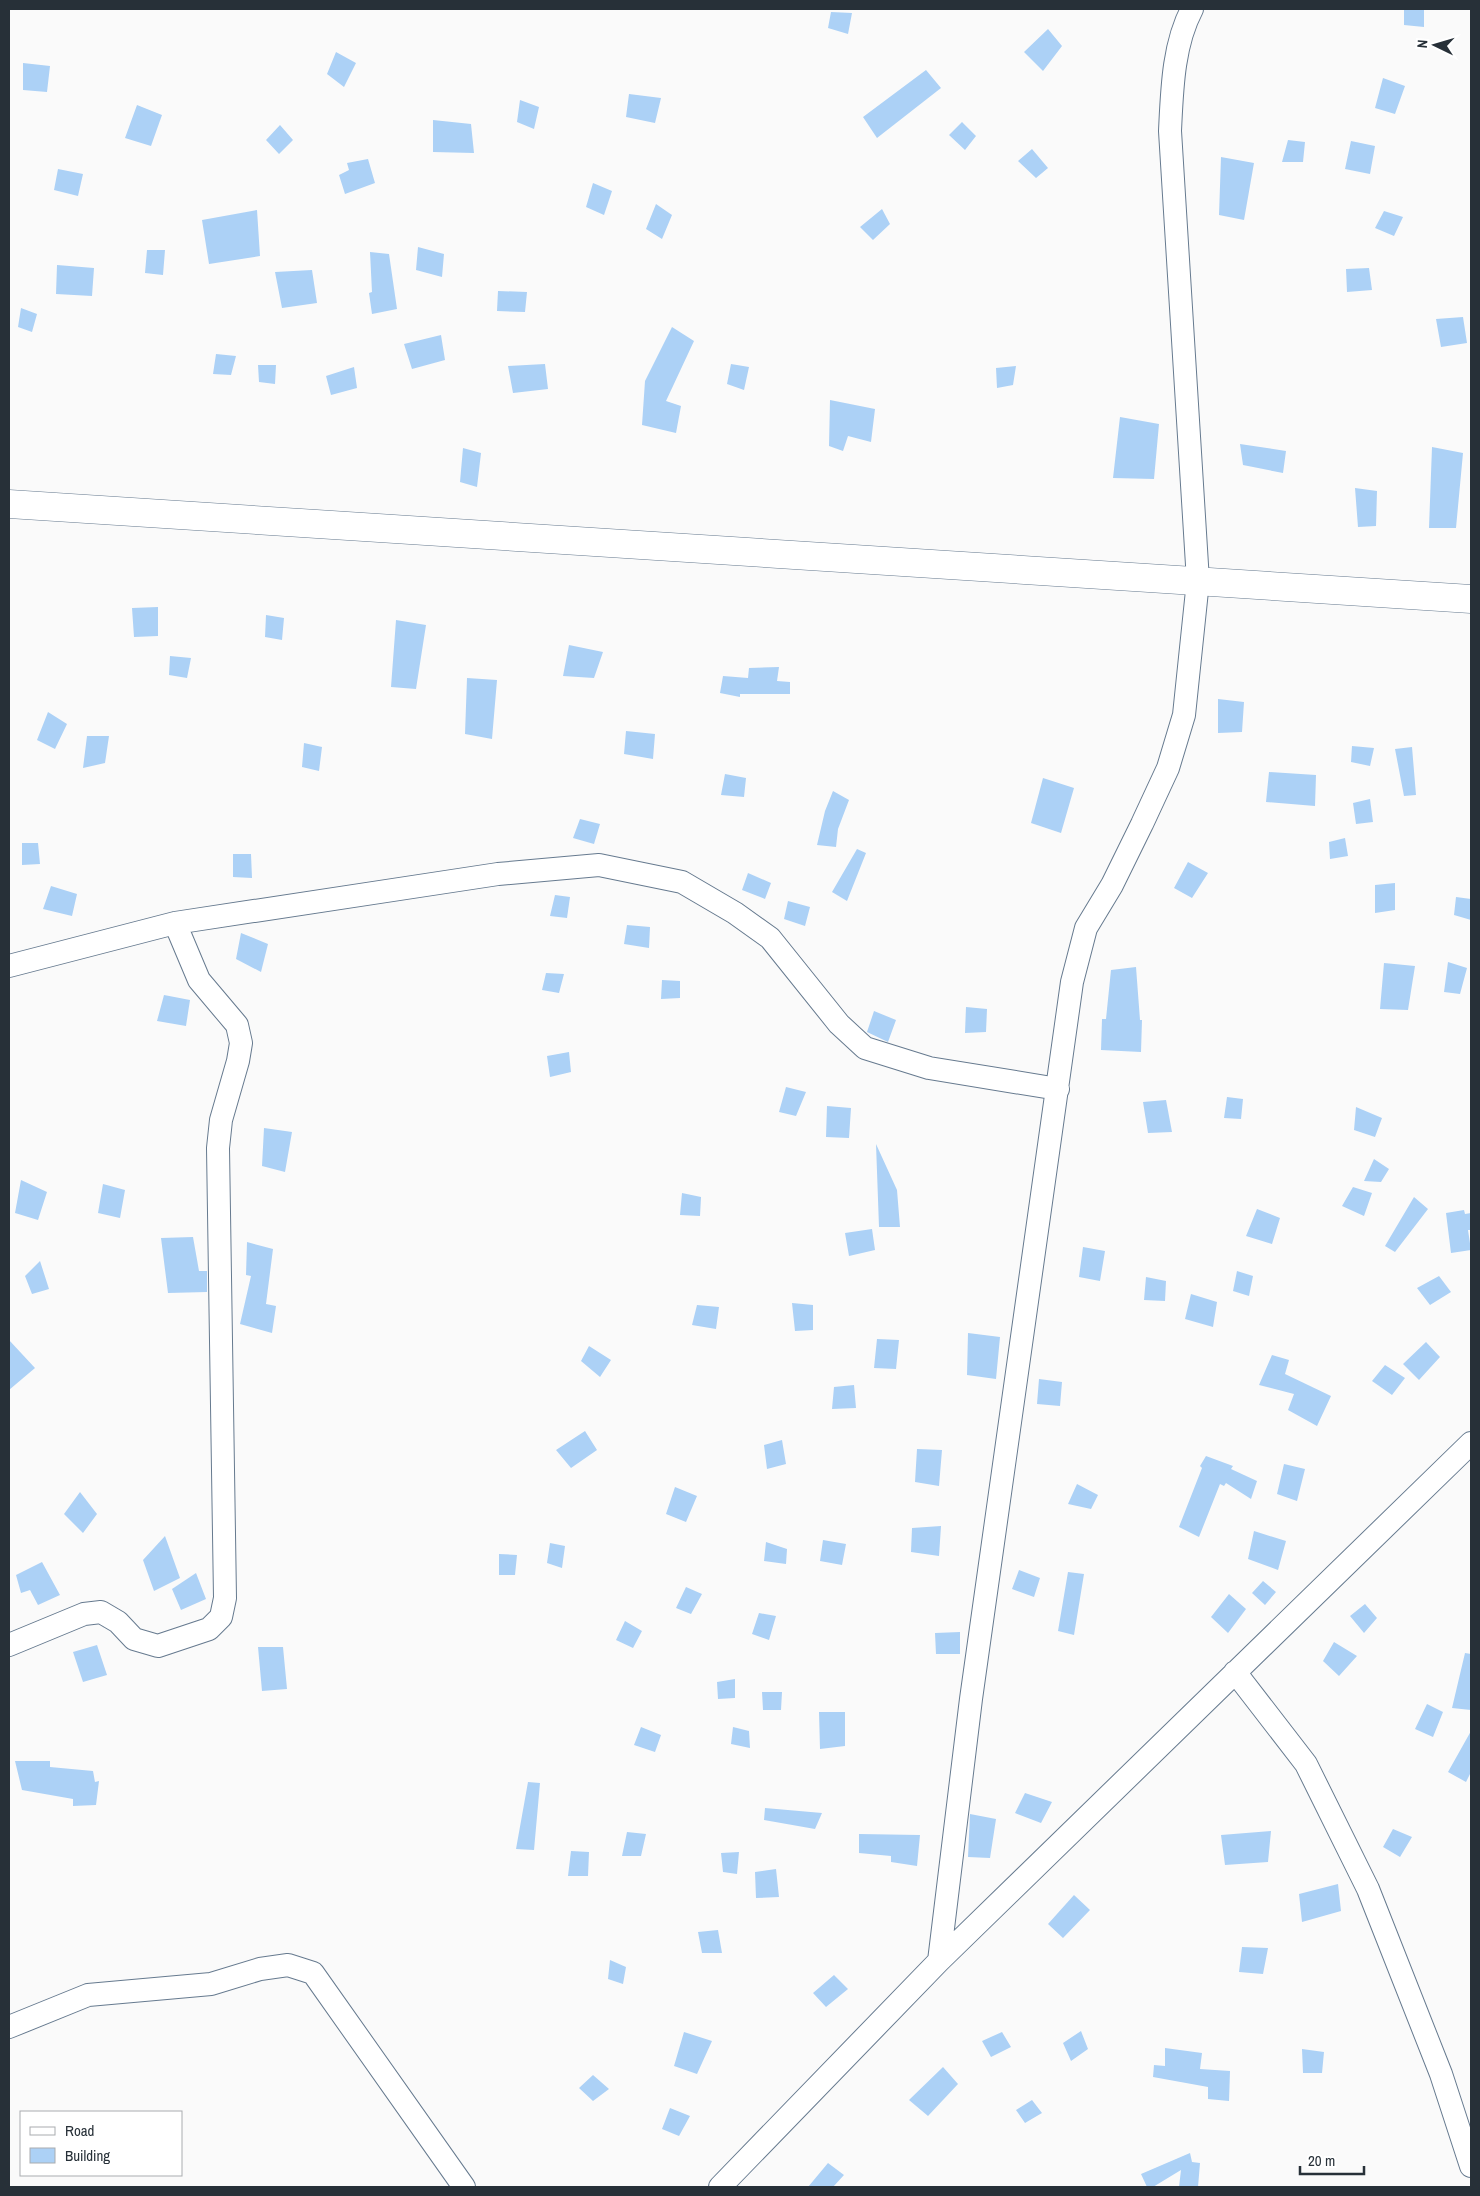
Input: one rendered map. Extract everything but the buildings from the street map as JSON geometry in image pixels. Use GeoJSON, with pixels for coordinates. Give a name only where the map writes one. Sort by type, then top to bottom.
{"type":"FeatureCollection","features":[{"type":"Feature","properties":{"kind":"main road"},"geometry":{"type":"LineString","coordinates":[[9,504],[1471,599]]}},
{"type":"Feature","properties":{"kind":"street"},"geometry":{"type":"LineString","coordinates":[[939,1961],[971,1699],[1072,982],[1086,928],[1112,885],[1168,768],[1184,716],[1198,581],[1170,131],[1172,80],[1184,24],[1192,9]]}},
{"type":"Feature","properties":{"kind":"street"},"geometry":{"type":"LineString","coordinates":[[9,966],[175,924],[498,874],[599,865],[682,882],[736,913],[770,938],[839,1024],[865,1048],[929,1068],[1058,1089]]}},
{"type":"Feature","properties":{"kind":"street"},"geometry":{"type":"LineString","coordinates":[[9,1645],[84,1614],[101,1612],[118,1622],[134,1639],[158,1646],[209,1629],[221,1617],[225,1598],[218,1148],[221,1120],[238,1061],[241,1042],[237,1025],[199,980],[175,924]]}},
{"type":"Feature","properties":{"kind":"street"},"geometry":{"type":"LineString","coordinates":[[720,2187],[939,1961],[1471,1443]]}},
{"type":"Feature","properties":{"kind":"street"},"geometry":{"type":"LineString","coordinates":[[1235,1672],[1306,1764],[1368,1889],[1441,2074],[1471,2166]]}},
{"type":"Feature","properties":{"kind":"street"},"geometry":{"type":"LineString","coordinates":[[9,2027],[88,1995],[148,1988],[211,1984],[260,1969],[288,1965],[313,1974],[464,2187]]}}]}
